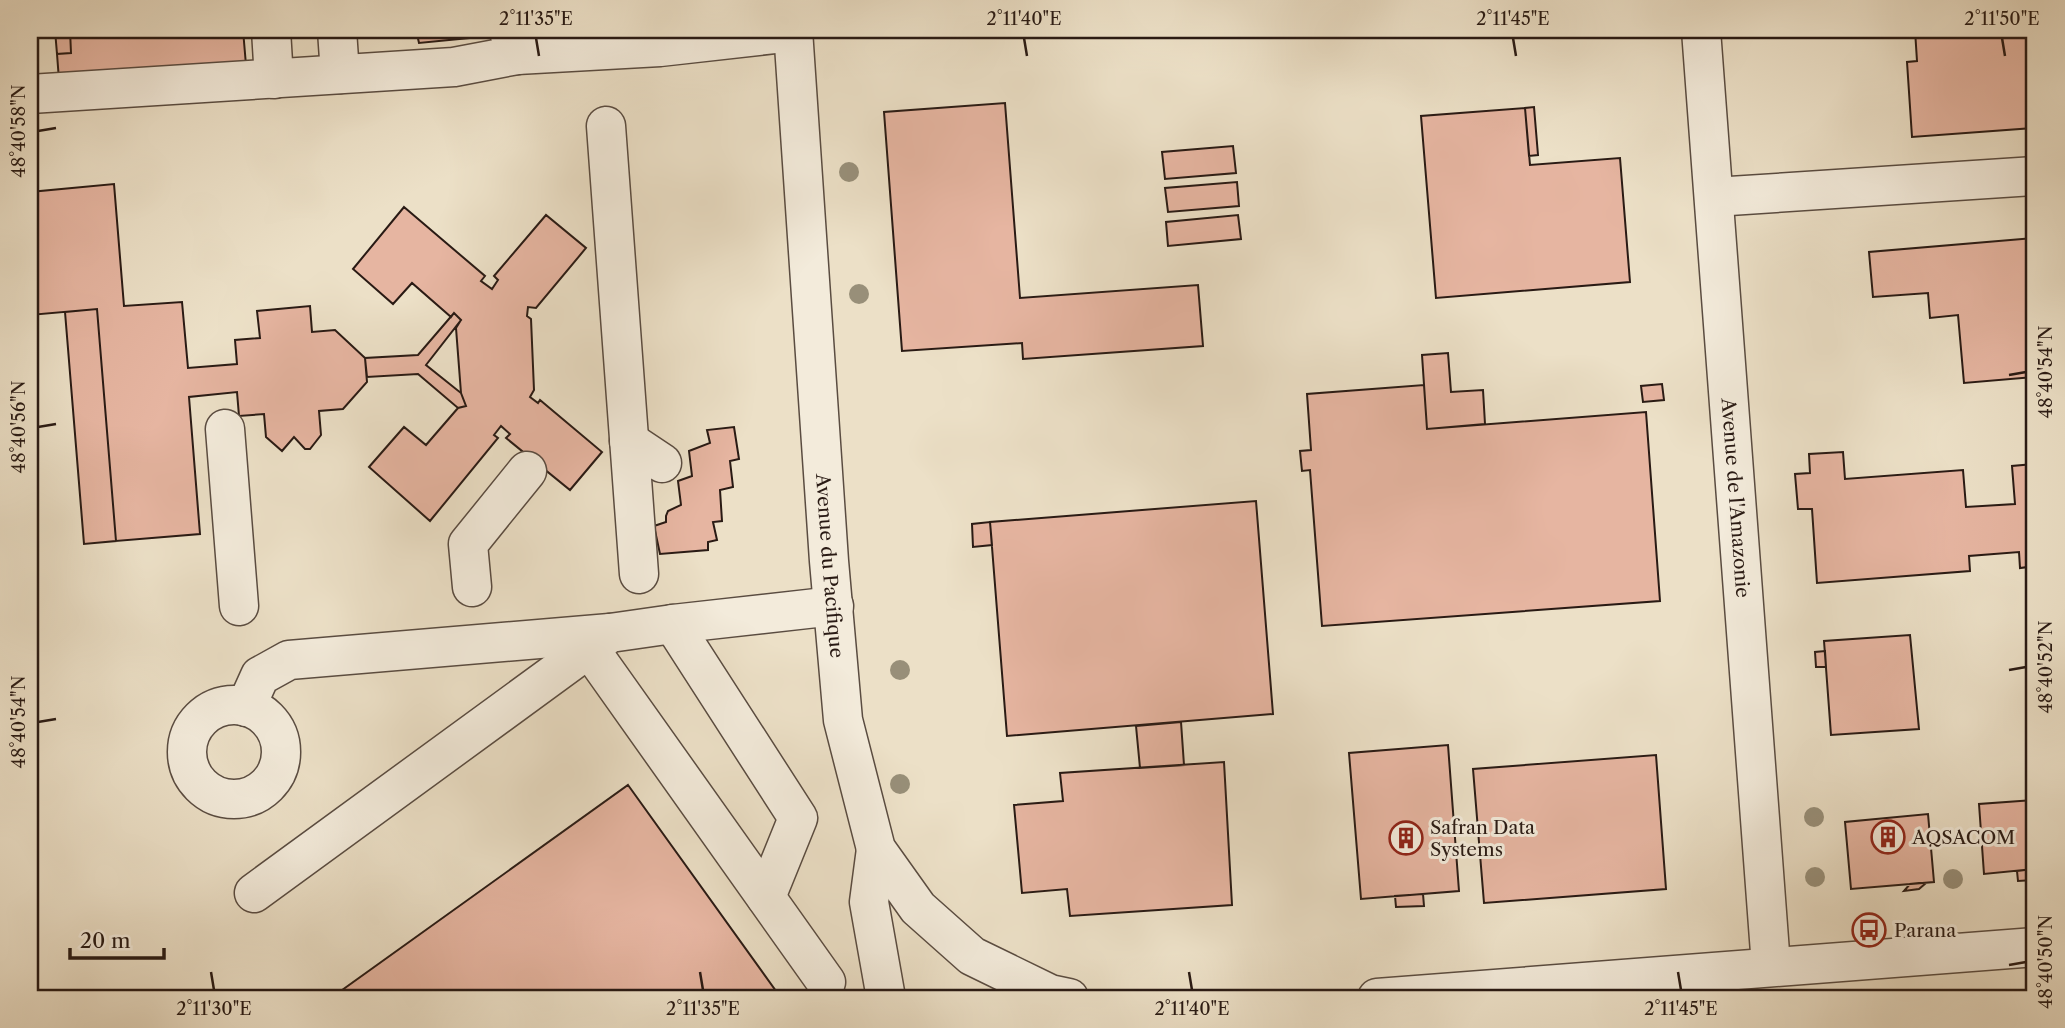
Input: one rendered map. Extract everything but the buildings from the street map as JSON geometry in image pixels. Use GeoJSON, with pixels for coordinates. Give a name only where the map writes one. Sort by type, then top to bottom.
{"type":"FeatureCollection","features":[{"type":"Feature","properties":{"kind":"street"},"geometry":{"type":"LineString","coordinates":[[271,30],[274,79]]}},
{"type":"Feature","properties":{"kind":"street"},"geometry":{"type":"LineString","coordinates":[[337,30],[340,74]]}},
{"type":"Feature","properties":{"kind":"street","name":"Avenue de l'Amazonie"},"geometry":{"type":"LineString","coordinates":[[1701,30],[1771,966]]}},
{"type":"Feature","properties":{"kind":"street"},"geometry":{"type":"LineString","coordinates":[[30,94],[454,67],[512,43],[660,47],[793,31]]}},
{"type":"Feature","properties":{"kind":"street","name":"Avenue du Pacifique"},"geometry":{"type":"LineString","coordinates":[[793,31],[829,561],[843,720],[876,849],[918,908],[972,956],[1055,997]]}},
{"type":"Feature","properties":{"kind":"street"},"geometry":{"type":"LineString","coordinates":[[606,126],[639,574]]}},
{"type":"Feature","properties":{"kind":"street"},"geometry":{"type":"LineString","coordinates":[[1714,197],[2035,176]]}},
{"type":"Feature","properties":{"kind":"street"},"geometry":{"type":"LineString","coordinates":[[225,429],[239,606]]}},
{"type":"Feature","properties":{"kind":"street"},"geometry":{"type":"LineString","coordinates":[[629,441],[662,463]]}},
{"type":"Feature","properties":{"kind":"street"},"geometry":{"type":"LineString","coordinates":[[472,587],[468,544],[527,471]]}},
{"type":"Feature","properties":{"kind":"street"},"geometry":{"type":"LineString","coordinates":[[246,707],[260,676],[289,660],[599,641],[673,624],[834,606]]}},
{"type":"Feature","properties":{"kind":"street"},"geometry":{"type":"LineString","coordinates":[[673,624],[798,818],[766,897]]}},
{"type":"Feature","properties":{"kind":"street"},"geometry":{"type":"LineString","coordinates":[[254,893],[599,641]]}},
{"type":"Feature","properties":{"kind":"street"},"geometry":{"type":"LineString","coordinates":[[599,641],[766,897],[826,982]]}},
{"type":"Feature","properties":{"kind":"street"},"geometry":{"type":"LineString","coordinates":[[876,849],[869,902],[886,998]]}},
{"type":"Feature","properties":{"kind":"street"},"geometry":{"type":"LineString","coordinates":[[1377,998],[2035,947]]}},
{"type":"Feature","properties":{"kind":"place","name":"AQSACOM"},"geometry":{"type":"Point","coordinates":[1888,837]}},
{"type":"Feature","properties":{"kind":"place","name":"Safran Data Systems"},"geometry":{"type":"Point","coordinates":[1406,838]}},
{"type":"Feature","properties":{"kind":"place","name":"Parana"},"geometry":{"type":"Point","coordinates":[1869,930]}}]}
